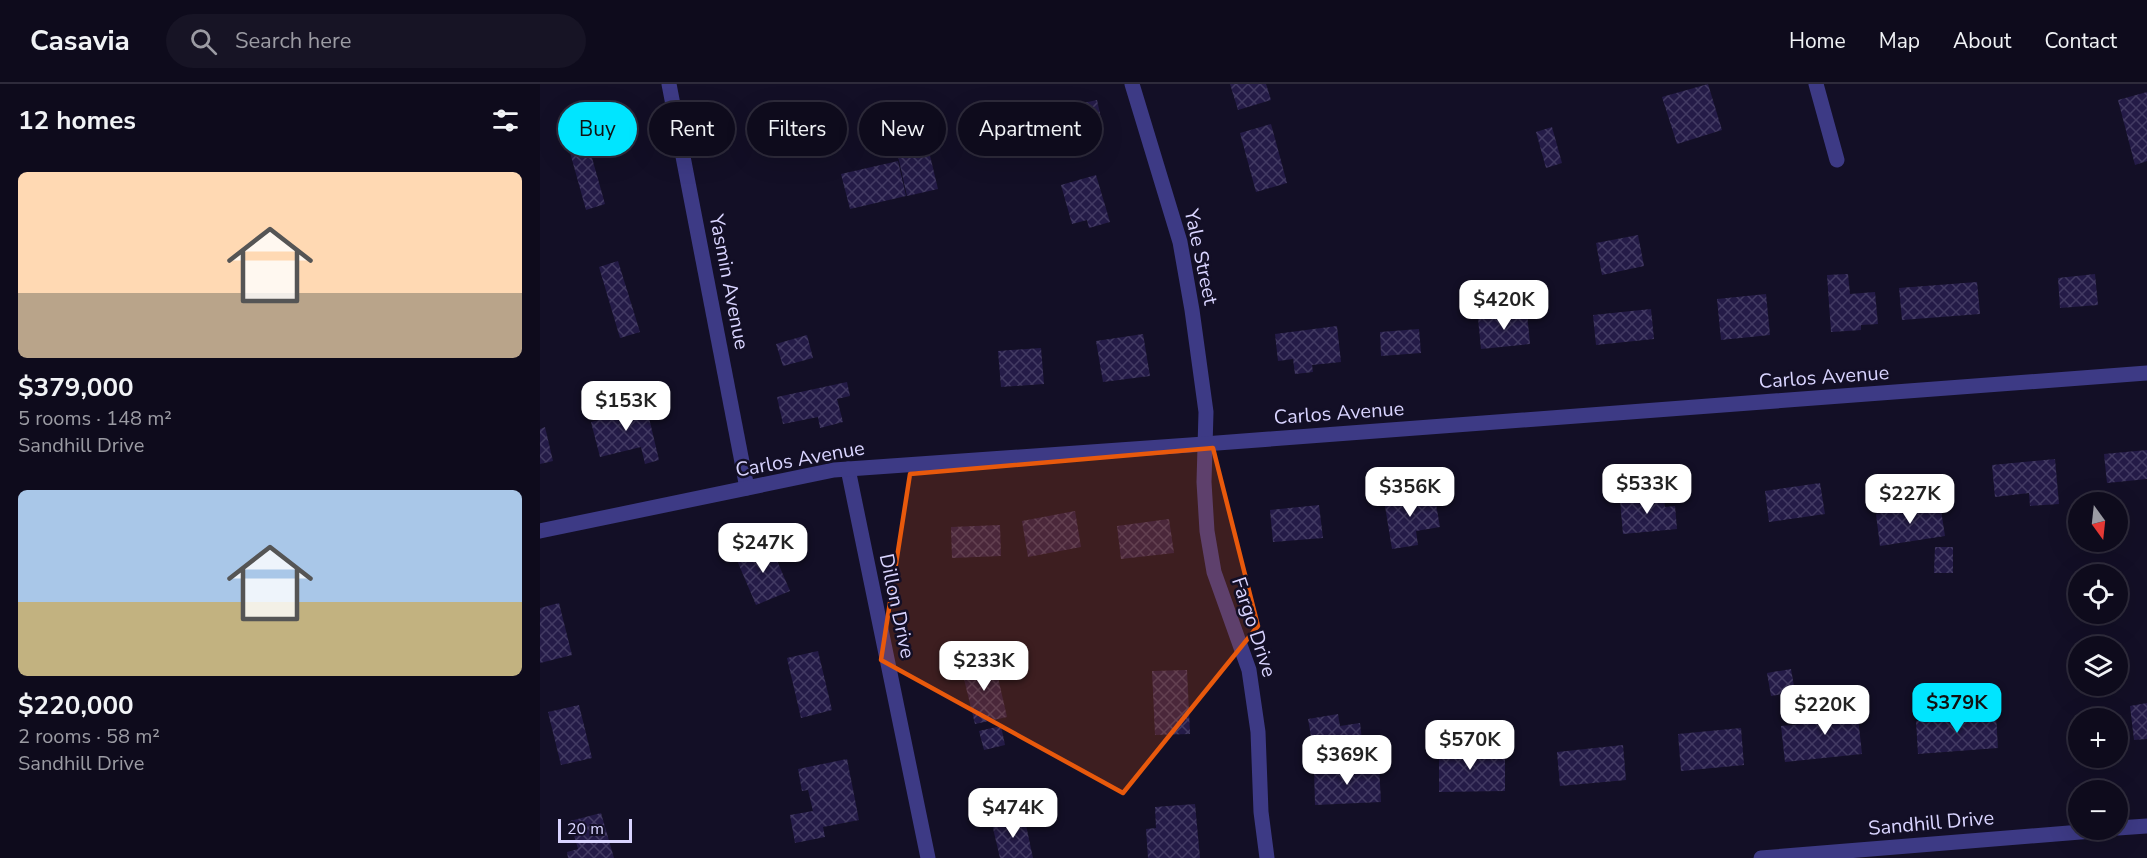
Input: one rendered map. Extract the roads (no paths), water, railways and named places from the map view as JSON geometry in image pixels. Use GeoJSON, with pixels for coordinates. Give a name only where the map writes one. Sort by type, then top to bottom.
{"type":"FeatureCollection","features":[{"type":"Feature","properties":{"kind":"street","name":"Yasmin Avenue"},"geometry":{"type":"LineString","coordinates":[[669,84],[747,488]]}},
{"type":"Feature","properties":{"kind":"street","name":"Yale Street"},"geometry":{"type":"LineString","coordinates":[[1132,84],[1180,242],[1206,412],[1204,444]]}},
{"type":"Feature","properties":{"kind":"street"},"geometry":{"type":"LineString","coordinates":[[1815,84],[1837,160]]}},
{"type":"Feature","properties":{"kind":"street","name":"Carlos Avenue"},"geometry":{"type":"LineString","coordinates":[[540,531],[834,470],[2147,373]]}},
{"type":"Feature","properties":{"kind":"street","name":"Fargo Drive"},"geometry":{"type":"LineString","coordinates":[[1204,444],[1207,531],[1214,572],[1249,670],[1258,732],[1261,812],[1267,858]]}},
{"type":"Feature","properties":{"kind":"street","name":"Dillon Drive"},"geometry":{"type":"LineString","coordinates":[[848,469],[928,858]]}},
{"type":"Feature","properties":{"kind":"street"},"geometry":{"type":"LineString","coordinates":[[2128,827],[2147,826]]}},
{"type":"Feature","properties":{"kind":"street","name":"Sandhill Drive"},"geometry":{"type":"LineString","coordinates":[[1761,858],[2068,833]]}}]}
